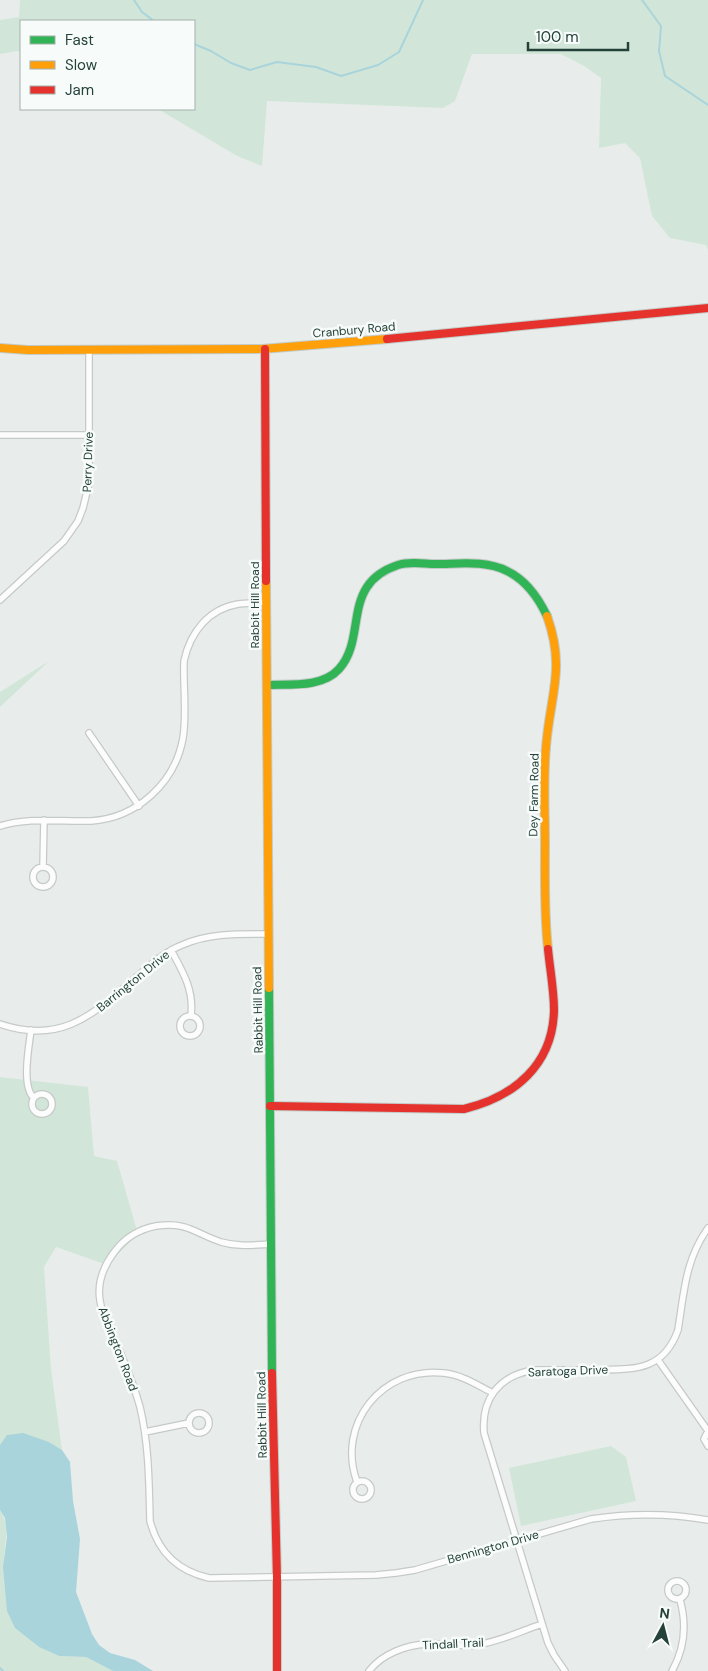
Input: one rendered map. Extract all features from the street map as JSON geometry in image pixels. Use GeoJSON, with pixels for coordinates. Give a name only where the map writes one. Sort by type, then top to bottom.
{"type":"FeatureCollection","features":[{"type":"Feature","properties":{"kind":"street","name":"Cranbury Road"},"geometry":{"type":"LineString","coordinates":[[0,348],[89,350],[266,349],[708,308]]}},
{"type":"Feature","properties":{"kind":"street","name":"Rabbit Hill Road"},"geometry":{"type":"LineString","coordinates":[[266,349],[270,1244],[273,1461],[277,1578],[277,1671]]}},
{"type":"Feature","properties":{"kind":"street","name":"Perry Drive"},"geometry":{"type":"LineString","coordinates":[[0,600],[57,548],[72,531],[83,508],[88,489],[89,350]]}},
{"type":"Feature","properties":{"kind":"street"},"geometry":{"type":"LineString","coordinates":[[0,435],[89,435]]}},
{"type":"Feature","properties":{"kind":"street","name":"Dey Farm Road"},"geometry":{"type":"LineString","coordinates":[[267,685],[306,684],[325,679],[333,673],[344,662],[351,651],[359,605],[366,588],[387,570],[406,564],[480,564],[509,571],[527,585],[542,607],[549,623],[556,651],[557,680],[548,736],[545,771],[546,935],[555,1002],[549,1041],[538,1064],[521,1083],[506,1095],[488,1103],[464,1109],[270,1106]]}},
{"type":"Feature","properties":{"kind":"street"},"geometry":{"type":"LineString","coordinates":[[0,826],[44,820],[86,821],[105,819],[118,816],[139,806],[163,784],[175,764],[180,750],[184,724],[184,661],[186,651],[195,632],[209,617],[227,607],[238,604],[266,602]]}},
{"type":"Feature","properties":{"kind":"street"},"geometry":{"type":"LineString","coordinates":[[89,733],[139,806]]}},
{"type":"Feature","properties":{"kind":"street"},"geometry":{"type":"LineString","coordinates":[[43,867],[44,820]]}},
{"type":"Feature","properties":{"kind":"street","name":"Barrington Drive"},"geometry":{"type":"LineString","coordinates":[[0,1024],[16,1029],[56,1028],[82,1019],[104,1005],[153,962],[182,945],[210,936],[225,934],[268,934]]}},
{"type":"Feature","properties":{"kind":"street"},"geometry":{"type":"LineString","coordinates":[[171,950],[190,987],[192,998],[191,1015]]}},
{"type":"Feature","properties":{"kind":"street"},"geometry":{"type":"LineString","coordinates":[[31,1030],[27,1086],[30,1095],[34,1098]]}},
{"type":"Feature","properties":{"kind":"street","name":"Abbington Road"},"geometry":{"type":"LineString","coordinates":[[270,1244],[233,1245],[220,1242],[187,1227],[165,1225],[144,1229],[134,1234],[118,1247],[111,1256],[105,1266],[100,1286],[101,1309],[134,1388],[145,1432],[148,1458],[150,1521],[156,1540],[170,1558],[187,1571],[209,1578],[277,1578]]}},
{"type":"Feature","properties":{"kind":"street","name":"Saratoga Drive"},"geometry":{"type":"LineString","coordinates":[[493,1393],[508,1379],[523,1372],[533,1370],[632,1370],[658,1360],[674,1340],[678,1330],[690,1261],[697,1244],[708,1228]]}},
{"type":"Feature","properties":{"kind":"street"},"geometry":{"type":"LineString","coordinates":[[658,1360],[708,1431],[704,1439],[708,1446]]}},
{"type":"Feature","properties":{"kind":"street"},"geometry":{"type":"LineString","coordinates":[[357,1482],[351,1452],[354,1432],[360,1417],[370,1402],[388,1387],[400,1380],[416,1375],[444,1373],[466,1379],[493,1393],[485,1413],[484,1433],[548,1643],[565,1671]]}},
{"type":"Feature","properties":{"kind":"street"},"geometry":{"type":"LineString","coordinates":[[145,1432],[189,1423]]}},
{"type":"Feature","properties":{"kind":"street","name":"Bennington Drive"},"geometry":{"type":"LineString","coordinates":[[277,1578],[376,1575],[415,1570],[570,1524],[617,1515],[658,1514],[708,1520]]}},
{"type":"Feature","properties":{"kind":"street"},"geometry":{"type":"LineString","coordinates":[[672,1671],[684,1639],[684,1616],[680,1600]]}},
{"type":"Feature","properties":{"kind":"street","name":"Tindall Trail"},"geometry":{"type":"LineString","coordinates":[[369,1671],[382,1659],[403,1649],[428,1644],[468,1645],[488,1643],[542,1624]]}},
{"type":"Feature","properties":{"kind":"green space"},"geometry":{"type":"Polygon","coordinates":[[[20,0],[708,0],[708,250],[706,245],[670,238],[652,216],[640,158],[625,143],[599,148],[601,78],[584,66],[561,54],[472,54],[455,101],[443,108],[267,101],[262,166],[237,156],[160,110],[195,110],[195,20],[20,20],[20,52],[0,54],[0,20],[19,17],[20,0]]]}},
{"type":"Feature","properties":{"kind":"green space"},"geometry":{"type":"Polygon","coordinates":[[[49,661],[0,707],[0,692],[49,661]]]}},
{"type":"Feature","properties":{"kind":"green space"},"geometry":{"type":"Polygon","coordinates":[[[0,1077],[88,1087],[94,1156],[117,1161],[138,1234],[107,1265],[56,1247],[44,1267],[51,1369],[62,1450],[49,1442],[0,1445],[0,1077]]]}},
{"type":"Feature","properties":{"kind":"green space"},"geometry":{"type":"Polygon","coordinates":[[[611,1446],[626,1457],[636,1501],[521,1526],[509,1468],[611,1446]]]}},
{"type":"Feature","properties":{"kind":"green space"},"geometry":{"type":"Polygon","coordinates":[[[0,1510],[6,1524],[4,1574],[15,1628],[39,1647],[59,1656],[86,1657],[113,1671],[0,1671],[0,1510]]]}},
{"type":"Feature","properties":{"kind":"water"},"geometry":{"type":"Polygon","coordinates":[[[23,1433],[49,1442],[62,1450],[70,1462],[73,1501],[80,1539],[76,1592],[92,1634],[99,1645],[110,1653],[135,1660],[153,1671],[113,1671],[86,1657],[59,1656],[39,1647],[15,1628],[7,1611],[3,1567],[7,1537],[5,1518],[0,1510],[0,1445],[7,1435],[23,1433]]]}},
{"type":"Feature","properties":{"kind":"waterway"},"geometry":{"type":"LineString","coordinates":[[134,0],[142,12],[153,20]]}},
{"type":"Feature","properties":{"kind":"waterway"},"geometry":{"type":"LineString","coordinates":[[195,44],[231,63],[250,70],[277,62],[316,67],[341,76],[378,65],[399,52],[423,0]]}},
{"type":"Feature","properties":{"kind":"waterway"},"geometry":{"type":"LineString","coordinates":[[642,0],[661,26],[659,51],[665,76],[708,105]]}},
{"type":"Feature","properties":{"kind":"waterway"},"geometry":{"type":"LineString","coordinates":[[0,1668],[3,1671]]}},
{"type":"Feature","properties":{"kind":"traffic: fast"},"geometry":{"type":"LineString","coordinates":[[267,685],[295,685],[315,682],[332,675],[339,669],[346,660],[350,650],[359,607],[367,587],[381,573],[403,564],[472,563],[499,568],[514,575],[526,584],[540,602],[547,616]]}},
{"type":"Feature","properties":{"kind":"traffic: fast"},"geometry":{"type":"LineString","coordinates":[[269,988],[272,1373]]}},
{"type":"Feature","properties":{"kind":"traffic: slow"},"geometry":{"type":"LineString","coordinates":[[0,348],[28,350],[262,349],[387,339]]}},
{"type":"Feature","properties":{"kind":"traffic: slow"},"geometry":{"type":"LineString","coordinates":[[266,581],[269,988]]}},
{"type":"Feature","properties":{"kind":"traffic: slow"},"geometry":{"type":"LineString","coordinates":[[547,616],[553,635],[556,667],[546,747],[545,771],[545,896],[548,949]]}},
{"type":"Feature","properties":{"kind":"traffic: jam"},"geometry":{"type":"LineString","coordinates":[[387,339],[708,308]]}},
{"type":"Feature","properties":{"kind":"traffic: jam"},"geometry":{"type":"LineString","coordinates":[[265,349],[266,581]]}},
{"type":"Feature","properties":{"kind":"traffic: jam"},"geometry":{"type":"LineString","coordinates":[[270,1106],[464,1109],[482,1104],[499,1096],[527,1076],[547,1047],[552,1030],[554,1010],[548,949]]}},
{"type":"Feature","properties":{"kind":"traffic: jam"},"geometry":{"type":"LineString","coordinates":[[272,1373],[277,1578],[277,1671]]}}]}
